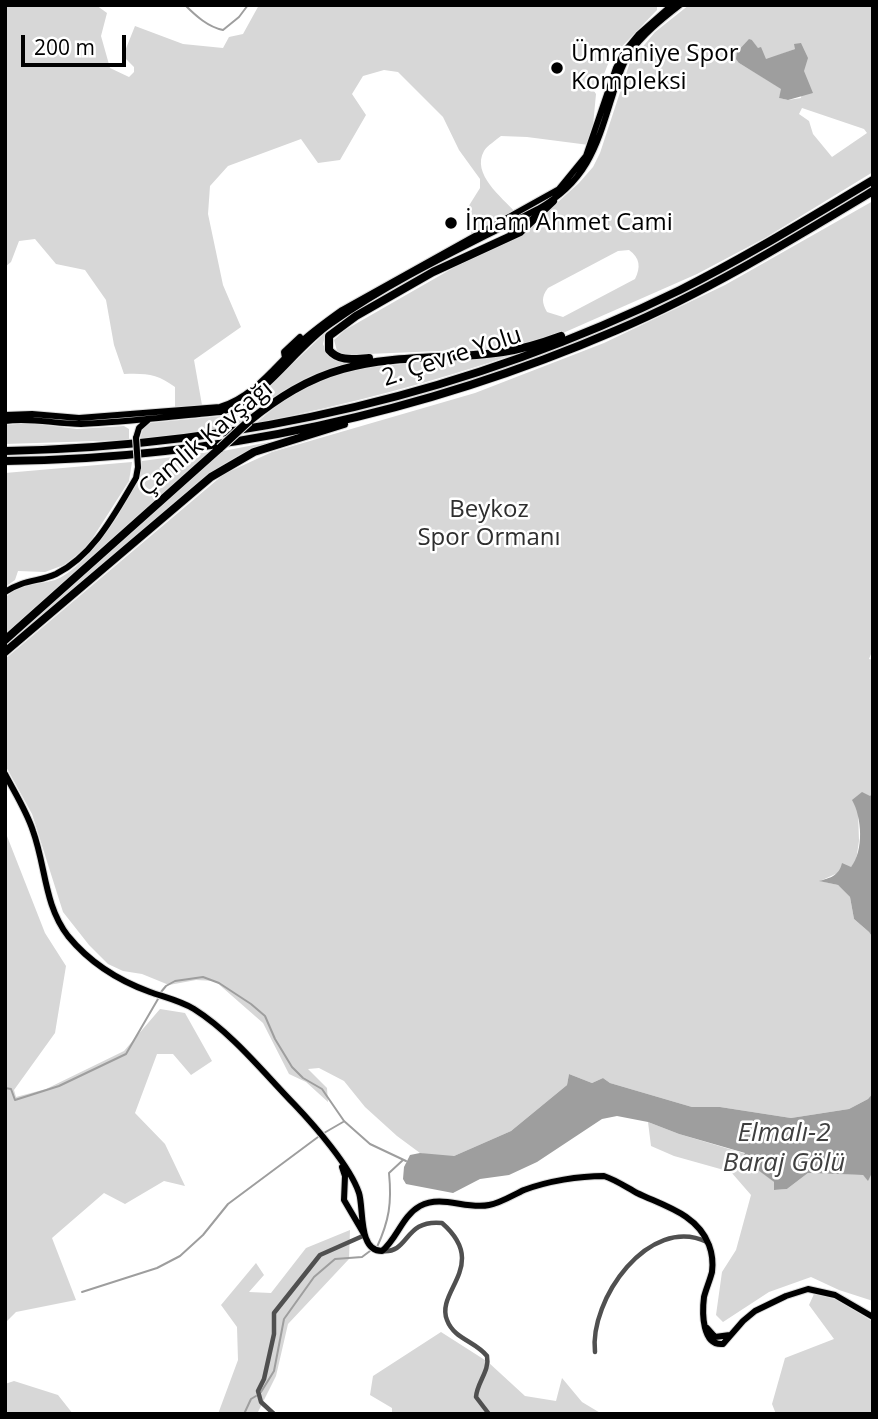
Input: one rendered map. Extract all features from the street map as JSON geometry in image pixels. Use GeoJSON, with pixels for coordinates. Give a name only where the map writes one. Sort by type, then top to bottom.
{"type":"FeatureCollection","features":[{"type":"Feature","properties":{"kind":"highway","name":"2. Çevre Yolu"},"geometry":{"type":"LineString","coordinates":[[5,451],[194,438],[301,419],[452,380],[581,334],[680,290],[747,255],[873,180]]}},
{"type":"Feature","properties":{"kind":"highway","name":"2. Çevre Yolu"},"geometry":{"type":"LineString","coordinates":[[5,461],[107,457],[196,448],[279,435],[437,397],[618,330],[720,281],[873,191]]}},
{"type":"Feature","properties":{"kind":"highway"},"geometry":{"type":"LineString","coordinates":[[396,359],[337,357],[329,350],[328,340],[333,332],[356,316],[433,272],[520,232],[553,201]]}},
{"type":"Feature","properties":{"kind":"highway"},"geometry":{"type":"LineString","coordinates":[[481,249],[516,230],[513,219]]}},
{"type":"Feature","properties":{"kind":"highway","name":"Çamlık Kavşağı"},"geometry":{"type":"LineString","coordinates":[[19,634],[249,421],[273,402],[314,379],[363,364],[396,359],[504,352],[581,334]]}},
{"type":"Feature","properties":{"kind":"highway","name":"Çamlık Kavşağı"},"geometry":{"type":"LineString","coordinates":[[19,634],[211,477],[233,463],[273,445],[332,429],[363,416]]}},
{"type":"Feature","properties":{"kind":"highway"},"geometry":{"type":"LineString","coordinates":[[5,640],[19,634]]}},
{"type":"Feature","properties":{"kind":"highway"},"geometry":{"type":"LineString","coordinates":[[5,652],[19,634]]}},
{"type":"Feature","properties":{"kind":"main road"},"geometry":{"type":"LineString","coordinates":[[6,418],[32,414],[60,420],[123,420],[220,412],[235,408],[265,385],[314,328],[456,248],[553,201],[579,176],[600,134],[620,65],[642,38],[675,6]]}},
{"type":"Feature","properties":{"kind":"main road"},"geometry":{"type":"LineString","coordinates":[[513,219],[559,189],[585,162]]}},
{"type":"Feature","properties":{"kind":"main road"},"geometry":{"type":"LineString","coordinates":[[60,420],[134,417],[233,403],[329,324],[456,248]]}},
{"type":"Feature","properties":{"kind":"main road"},"geometry":{"type":"LineString","coordinates":[[298,352],[299,347],[315,332],[314,328]]}},
{"type":"Feature","properties":{"kind":"main road"},"geometry":{"type":"LineString","coordinates":[[5,592],[22,582],[54,575],[72,564],[92,546],[136,478],[138,467],[134,417]]}},
{"type":"Feature","properties":{"kind":"main road"},"geometry":{"type":"LineString","coordinates":[[136,438],[141,425],[151,418]]}},
{"type":"Feature","properties":{"kind":"main road"},"geometry":{"type":"LineString","coordinates":[[123,420],[132,427],[136,438]]}},
{"type":"Feature","properties":{"kind":"main road"},"geometry":{"type":"LineString","coordinates":[[5,774],[33,830],[49,901],[56,918],[69,937],[108,974],[198,1012],[228,1037],[301,1112],[355,1180],[365,1235]]}},
{"type":"Feature","properties":{"kind":"main road"},"geometry":{"type":"LineString","coordinates":[[340,1160],[345,1176],[344,1200],[375,1251],[382,1251],[395,1238],[411,1212],[420,1205],[445,1201],[487,1206],[541,1185],[604,1176],[673,1208],[702,1232],[708,1242],[712,1270],[704,1299],[705,1323],[709,1333],[715,1337],[733,1335],[743,1321],[765,1305],[808,1289],[835,1295],[873,1317]]}},
{"type":"Feature","properties":{"kind":"street"},"geometry":{"type":"LineString","coordinates":[[382,1251],[391,1252],[397,1249],[414,1228],[432,1222],[442,1223],[456,1241],[462,1268],[446,1303],[445,1314],[454,1333],[487,1356],[488,1362],[476,1397],[489,1414]]}},
{"type":"Feature","properties":{"kind":"street"},"geometry":{"type":"LineString","coordinates":[[274,1414],[261,1402],[258,1391],[264,1378],[274,1334],[274,1313],[320,1255],[365,1235]]}},
{"type":"Feature","properties":{"kind":"street"},"geometry":{"type":"LineString","coordinates":[[594,1352],[595,1326],[599,1314],[612,1288],[634,1258],[678,1237],[696,1237],[708,1242]]}},
{"type":"Feature","properties":{"kind":"green space"},"geometry":{"type":"Polygon","coordinates":[[[5,5],[96,5],[107,13],[101,36],[110,68],[129,77],[134,72],[134,67],[123,56],[135,26],[183,44],[223,48],[229,37],[243,34],[259,5],[657,5],[657,10],[610,59],[598,89],[594,91],[596,94],[589,145],[501,136],[485,149],[481,160],[485,176],[515,212],[472,235],[465,212],[480,188],[480,179],[459,150],[443,117],[398,72],[384,70],[363,76],[352,94],[366,115],[340,160],[318,163],[301,139],[228,166],[210,186],[208,214],[223,285],[241,327],[194,360],[202,405],[175,408],[175,387],[163,379],[151,375],[124,374],[114,345],[106,300],[85,270],[56,264],[35,239],[19,241],[11,262],[5,267],[5,5]]]}},
{"type":"Feature","properties":{"kind":"green space"},"geometry":{"type":"Polygon","coordinates":[[[689,5],[873,5],[873,172],[765,238],[697,274],[563,333],[509,348],[345,355],[337,351],[334,340],[345,330],[467,260],[518,238],[579,183],[593,167],[600,153],[630,62],[655,32],[689,5]],[[752,40],[739,63],[782,89],[779,98],[801,98],[804,71],[797,45],[795,49],[766,60],[752,40]],[[802,108],[799,114],[809,121],[813,134],[832,157],[867,133],[864,129],[802,108]],[[629,250],[618,251],[548,288],[543,300],[547,312],[563,317],[635,279],[639,267],[635,256],[629,250]]]}},
{"type":"Feature","properties":{"kind":"green space","name":"Beykoz Spor Ormanı"},"geometry":{"type":"Polygon","coordinates":[[[873,201],[873,649],[869,659],[873,660],[873,793],[858,811],[859,841],[856,861],[851,867],[820,881],[838,885],[850,897],[854,919],[873,938],[873,1093],[868,1099],[849,1109],[791,1118],[720,1107],[692,1107],[610,1083],[603,1078],[592,1083],[569,1074],[567,1085],[511,1131],[454,1156],[432,1156],[420,1153],[397,1136],[365,1107],[344,1081],[319,1068],[308,1069],[327,1088],[328,1102],[306,1082],[289,1074],[263,1023],[215,981],[196,980],[169,985],[108,964],[89,945],[63,912],[32,814],[5,765],[5,659],[224,474],[272,452],[475,393],[604,343],[725,285],[873,201]]]}},
{"type":"Feature","properties":{"kind":"green space"},"geometry":{"type":"Polygon","coordinates":[[[326,332],[323,344],[328,356],[346,364],[310,376],[286,389],[239,427],[140,439],[144,425],[149,423],[222,416],[246,408],[326,332]]]}},
{"type":"Feature","properties":{"kind":"green space"},"geometry":{"type":"Polygon","coordinates":[[[521,352],[390,392],[256,423],[287,397],[318,380],[354,369],[521,352]]]}},
{"type":"Feature","properties":{"kind":"green space"},"geometry":{"type":"Polygon","coordinates":[[[30,423],[77,429],[124,426],[129,429],[129,440],[5,444],[5,425],[30,423]]]}},
{"type":"Feature","properties":{"kind":"green space"},"geometry":{"type":"Polygon","coordinates":[[[280,440],[241,454],[219,467],[22,634],[20,632],[223,451],[280,440]]]}},
{"type":"Feature","properties":{"kind":"green space"},"geometry":{"type":"Polygon","coordinates":[[[210,452],[5,635],[5,598],[22,587],[55,580],[82,561],[121,510],[131,492],[142,461],[210,452]]]}},
{"type":"Feature","properties":{"kind":"green space"},"geometry":{"type":"Polygon","coordinates":[[[132,462],[129,481],[87,547],[64,565],[45,572],[18,571],[15,580],[5,587],[5,473],[132,462]]]}},
{"type":"Feature","properties":{"kind":"green space"},"geometry":{"type":"Polygon","coordinates":[[[5,831],[45,933],[66,966],[55,1033],[14,1090],[16,1097],[46,1089],[124,1051],[160,1009],[185,1013],[212,1061],[191,1075],[173,1054],[157,1054],[135,1113],[165,1144],[185,1186],[164,1181],[125,1204],[104,1193],[52,1238],[76,1300],[16,1312],[5,1323],[5,831]]]}},
{"type":"Feature","properties":{"kind":"green space"},"geometry":{"type":"Polygon","coordinates":[[[648,1122],[746,1154],[743,1157],[774,1182],[774,1190],[787,1189],[808,1173],[863,1175],[868,1180],[873,1171],[873,1301],[811,1277],[769,1292],[723,1322],[716,1315],[722,1272],[736,1250],[751,1195],[731,1172],[674,1156],[651,1146],[648,1122]]]}},
{"type":"Feature","properties":{"kind":"green space"},"geometry":{"type":"Polygon","coordinates":[[[350,1230],[349,1259],[288,1324],[276,1376],[257,1414],[218,1414],[238,1360],[237,1327],[221,1305],[256,1263],[264,1275],[249,1292],[271,1293],[306,1248],[350,1230]]]}},
{"type":"Feature","properties":{"kind":"green space"},"geometry":{"type":"Polygon","coordinates":[[[814,1294],[837,1299],[873,1322],[873,1414],[776,1414],[772,1404],[785,1358],[834,1339],[809,1305],[814,1294]]]}},
{"type":"Feature","properties":{"kind":"green space"},"geometry":{"type":"Polygon","coordinates":[[[441,1332],[488,1362],[525,1396],[556,1401],[562,1378],[582,1402],[602,1414],[392,1414],[392,1408],[370,1395],[373,1376],[441,1332]]]}},
{"type":"Feature","properties":{"kind":"green space"},"geometry":{"type":"Polygon","coordinates":[[[14,1381],[58,1395],[73,1414],[5,1414],[5,1384],[14,1381]]]}},
{"type":"Feature","properties":{"kind":"water"},"geometry":{"type":"Polygon","coordinates":[[[749,39],[758,48],[761,47],[766,59],[795,49],[794,44],[801,43],[808,58],[804,71],[813,93],[788,100],[779,98],[781,89],[736,59],[737,52],[749,39]]]}},
{"type":"Feature","properties":{"kind":"water"},"geometry":{"type":"Polygon","coordinates":[[[862,792],[870,796],[873,793],[873,938],[854,919],[850,897],[838,885],[819,881],[836,874],[842,863],[851,867],[855,860],[860,834],[858,815],[852,800],[862,792]]]}},
{"type":"Feature","properties":{"kind":"water","name":"Elmalı-2 Baraj Gölü"},"geometry":{"type":"Polygon","coordinates":[[[569,1074],[592,1083],[603,1078],[610,1083],[692,1107],[720,1107],[791,1118],[849,1109],[868,1099],[873,1093],[873,1171],[868,1181],[863,1175],[808,1173],[787,1189],[774,1190],[774,1182],[742,1158],[745,1153],[648,1122],[617,1116],[602,1119],[537,1162],[509,1175],[480,1179],[453,1193],[406,1184],[403,1179],[404,1167],[410,1155],[420,1153],[454,1156],[511,1131],[567,1085],[569,1074]]]}},
{"type":"Feature","properties":{"kind":"waterway"},"geometry":{"type":"LineString","coordinates":[[185,5],[207,24],[223,30],[239,17],[248,5]]}},
{"type":"Feature","properties":{"kind":"waterway"},"geometry":{"type":"LineString","coordinates":[[161,992],[175,981],[203,977],[219,983],[251,1004],[265,1016],[292,1067],[303,1078],[322,1089],[344,1121],[370,1144],[406,1161]]}},
{"type":"Feature","properties":{"kind":"waterway"},"geometry":{"type":"LineString","coordinates":[[5,1088],[11,1089],[15,1100],[59,1086],[126,1054],[158,999]]}},
{"type":"Feature","properties":{"kind":"waterway"},"geometry":{"type":"LineString","coordinates":[[324,1133],[343,1122]]}},
{"type":"Feature","properties":{"kind":"waterway"},"geometry":{"type":"LineString","coordinates":[[82,1292],[157,1268],[180,1256],[203,1235],[228,1204],[318,1137]]}},
{"type":"Feature","properties":{"kind":"waterway"},"geometry":{"type":"LineString","coordinates":[[377,1247],[389,1212],[389,1173],[403,1160]]}},
{"type":"Feature","properties":{"kind":"waterway"},"geometry":{"type":"LineString","coordinates":[[261,1392],[274,1371],[284,1319],[314,1277],[335,1259],[362,1257],[370,1251]]}},
{"type":"Feature","properties":{"kind":"waterway"},"geometry":{"type":"LineString","coordinates":[[244,1414],[251,1399],[256,1396]]}},
{"type":"Feature","properties":{"kind":"place","name":"Ümraniye Spor Kompleksi"},"geometry":{"type":"Point","coordinates":[557,68]}},
{"type":"Feature","properties":{"kind":"place","name":"İmam Ahmet Cami"},"geometry":{"type":"Point","coordinates":[451,223]}}]}
